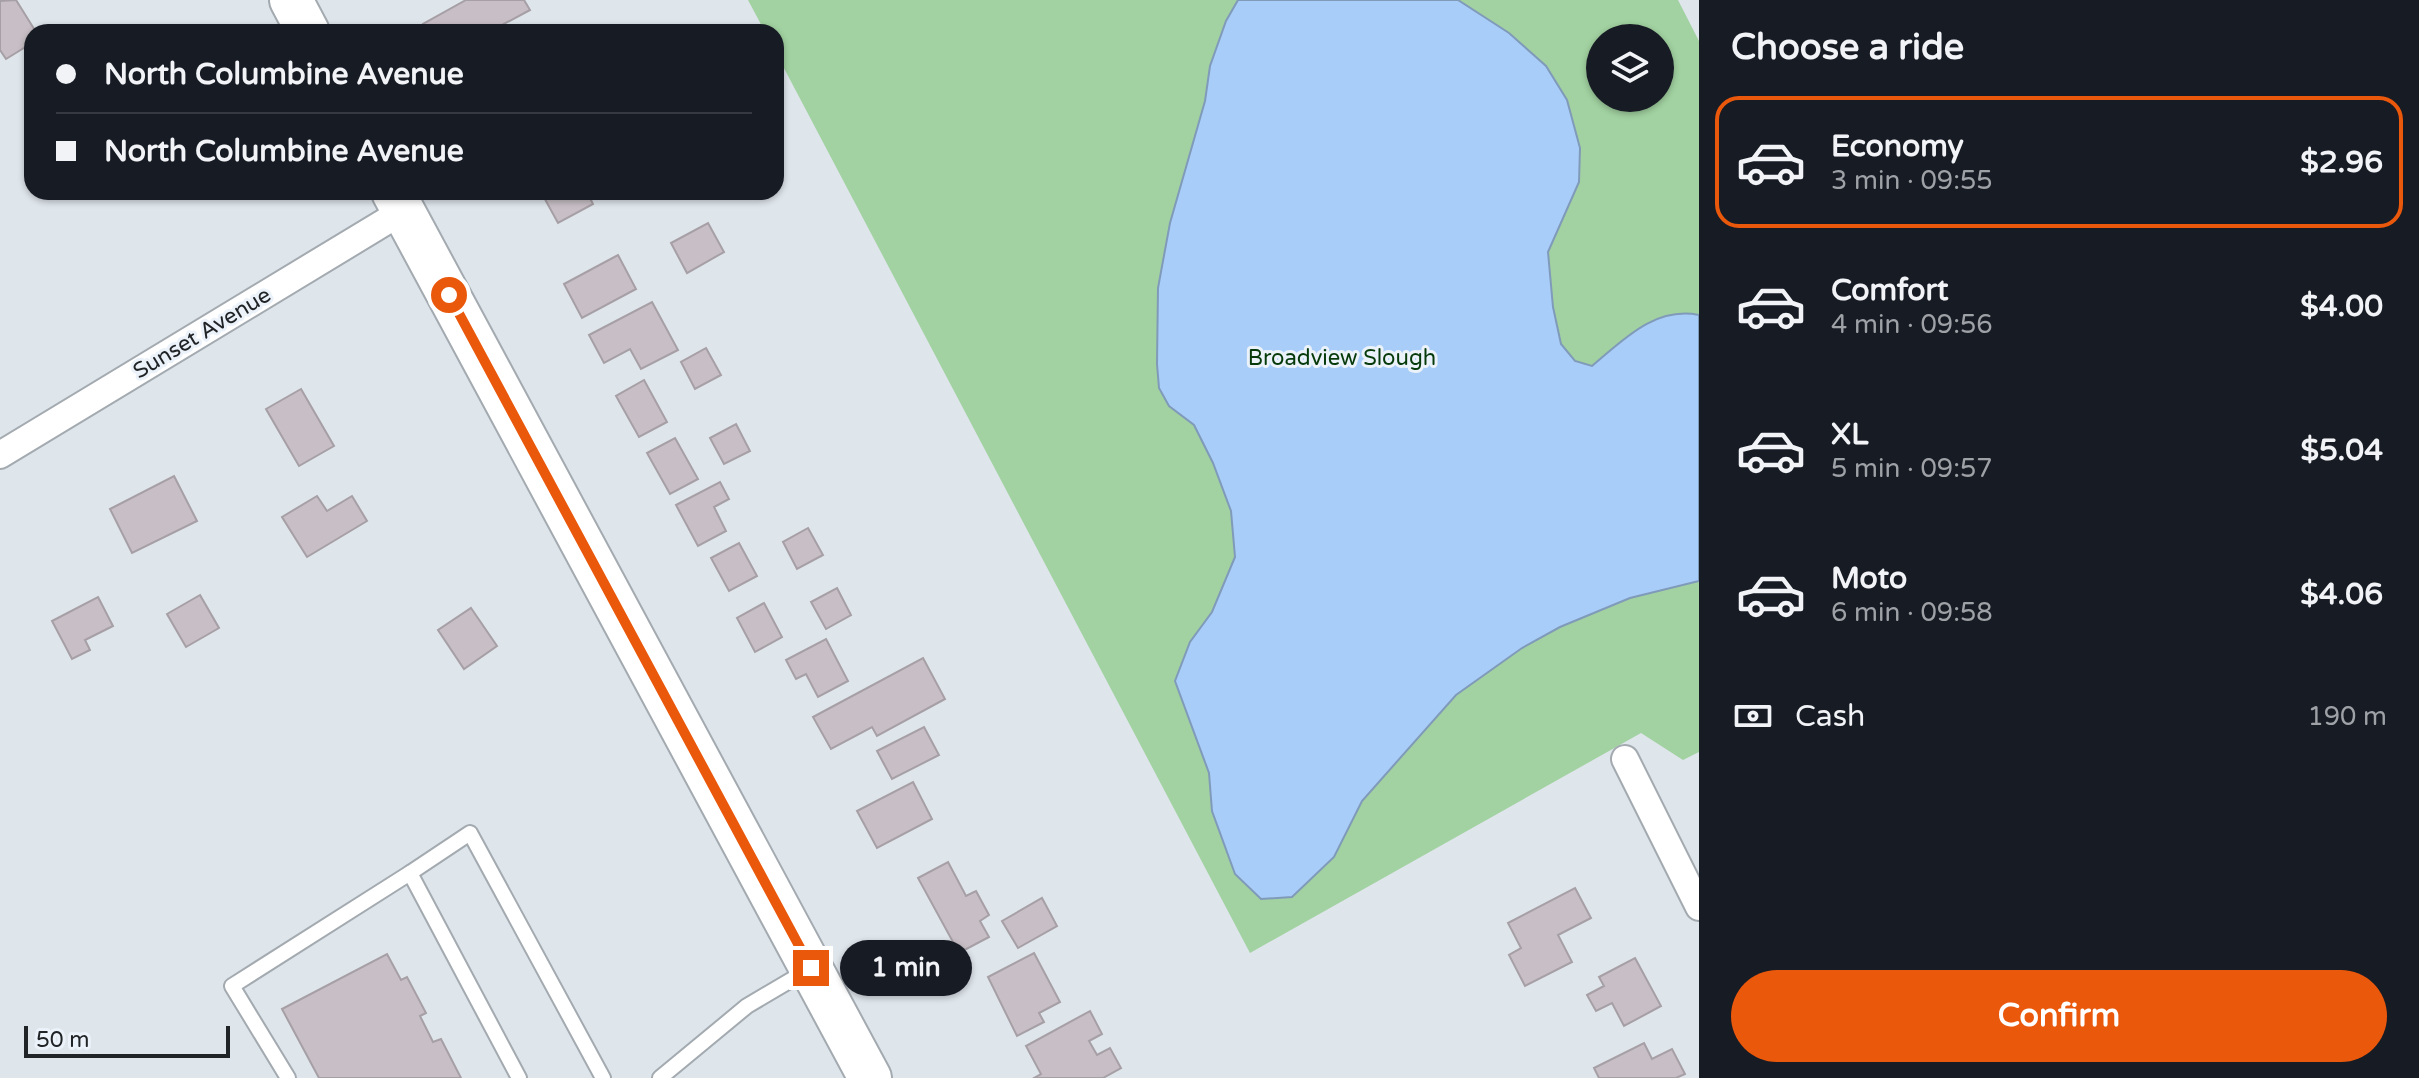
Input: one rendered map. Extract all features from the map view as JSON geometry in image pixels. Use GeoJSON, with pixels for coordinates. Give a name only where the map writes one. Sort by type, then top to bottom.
{"type":"FeatureCollection","features":[{"type":"Feature","properties":{"kind":"main road"},"geometry":{"type":"LineString","coordinates":[[291,0],[304,24]]}},
{"type":"Feature","properties":{"kind":"main road"},"geometry":{"type":"LineString","coordinates":[[398,201],[870,1078]]}},
{"type":"Feature","properties":{"kind":"street","name":"Sunset Avenue"},"geometry":{"type":"LineString","coordinates":[[0,455],[398,201]]}},
{"type":"Feature","properties":{"kind":"street"},"geometry":{"type":"LineString","coordinates":[[1625,759],[1699,907]]}},
{"type":"Feature","properties":{"kind":"lane"},"geometry":{"type":"LineString","coordinates":[[288,1078],[232,986],[470,833],[603,1078]]}},
{"type":"Feature","properties":{"kind":"lane"},"geometry":{"type":"LineString","coordinates":[[410,873],[519,1078]]}},
{"type":"Feature","properties":{"kind":"lane"},"geometry":{"type":"LineString","coordinates":[[660,1078],[747,1006],[811,968]]}},
{"type":"Feature","properties":{"kind":"green space","name":"Broadview Slough"},"geometry":{"type":"Polygon","coordinates":[[[748,0],[1678,0],[1699,41],[1699,752],[1683,760],[1641,733],[1250,953],[784,68],[784,24],[761,24],[748,0]]]}},
{"type":"Feature","properties":{"kind":"water"},"geometry":{"type":"Polygon","coordinates":[[[1238,0],[1458,0],[1509,33],[1546,66],[1567,100],[1580,148],[1579,182],[1548,252],[1553,307],[1561,344],[1575,361],[1592,366],[1628,336],[1654,320],[1683,314],[1699,315],[1699,581],[1630,598],[1560,627],[1522,648],[1456,695],[1362,801],[1334,857],[1292,897],[1261,899],[1235,874],[1212,811],[1209,773],[1175,681],[1190,642],[1212,612],[1235,557],[1231,511],[1213,463],[1194,425],[1169,406],[1159,388],[1157,364],[1158,288],[1170,223],[1205,101],[1210,66],[1226,21],[1238,0]]]}},
{"type":"Feature","properties":{"kind":"building"},"geometry":{"type":"Polygon","coordinates":[[[16,0],[31,24],[24,24],[24,48],[6,59],[0,50],[0,1],[16,0]]]}},
{"type":"Feature","properties":{"kind":"building"},"geometry":{"type":"Polygon","coordinates":[[[466,0],[524,0],[530,10],[504,24],[423,24],[466,0]]]}},
{"type":"Feature","properties":{"kind":"building"},"geometry":{"type":"Polygon","coordinates":[[[545,200],[591,200],[593,204],[558,223],[545,200]]]}},
{"type":"Feature","properties":{"kind":"building"},"geometry":{"type":"Polygon","coordinates":[[[708,223],[724,252],[687,273],[671,243],[708,223]]]}},
{"type":"Feature","properties":{"kind":"building"},"geometry":{"type":"Polygon","coordinates":[[[618,255],[636,289],[582,318],[564,284],[618,255]]]}},
{"type":"Feature","properties":{"kind":"building"},"geometry":{"type":"Polygon","coordinates":[[[652,302],[678,350],[641,369],[630,349],[604,363],[589,335],[652,302]]]}},
{"type":"Feature","properties":{"kind":"building"},"geometry":{"type":"Polygon","coordinates":[[[706,348],[721,375],[695,389],[681,362],[706,348]]]}},
{"type":"Feature","properties":{"kind":"building"},"geometry":{"type":"Polygon","coordinates":[[[644,380],[667,422],[639,437],[616,396],[644,380]]]}},
{"type":"Feature","properties":{"kind":"building"},"geometry":{"type":"Polygon","coordinates":[[[301,389],[334,446],[299,466],[266,409],[301,389]]]}},
{"type":"Feature","properties":{"kind":"building"},"geometry":{"type":"Polygon","coordinates":[[[736,424],[750,451],[724,464],[710,438],[736,424]]]}},
{"type":"Feature","properties":{"kind":"building"},"geometry":{"type":"Polygon","coordinates":[[[675,438],[698,479],[670,494],[647,453],[675,438]]]}},
{"type":"Feature","properties":{"kind":"building"},"geometry":{"type":"Polygon","coordinates":[[[174,476],[197,521],[132,553],[110,509],[174,476]]]}},
{"type":"Feature","properties":{"kind":"building"},"geometry":{"type":"Polygon","coordinates":[[[720,482],[729,499],[714,507],[726,531],[698,546],[676,505],[720,482]]]}},
{"type":"Feature","properties":{"kind":"building"},"geometry":{"type":"Polygon","coordinates":[[[317,496],[327,511],[352,496],[367,521],[307,557],[282,517],[317,496]]]}},
{"type":"Feature","properties":{"kind":"building"},"geometry":{"type":"Polygon","coordinates":[[[808,528],[823,555],[797,569],[783,542],[808,528]]]}},
{"type":"Feature","properties":{"kind":"building"},"geometry":{"type":"Polygon","coordinates":[[[739,543],[757,576],[729,591],[711,558],[739,543]]]}},
{"type":"Feature","properties":{"kind":"building"},"geometry":{"type":"Polygon","coordinates":[[[837,588],[851,615],[826,629],[811,602],[837,588]]]}},
{"type":"Feature","properties":{"kind":"building"},"geometry":{"type":"Polygon","coordinates":[[[200,595],[219,628],[186,647],[167,614],[200,595]]]}},
{"type":"Feature","properties":{"kind":"building"},"geometry":{"type":"Polygon","coordinates":[[[98,597],[113,626],[85,640],[90,650],[72,659],[52,621],[98,597]]]}},
{"type":"Feature","properties":{"kind":"building"},"geometry":{"type":"Polygon","coordinates":[[[764,603],[782,637],[755,652],[737,618],[764,603]]]}},
{"type":"Feature","properties":{"kind":"building"},"geometry":{"type":"Polygon","coordinates":[[[471,608],[497,646],[464,669],[438,630],[471,608]]]}},
{"type":"Feature","properties":{"kind":"building"},"geometry":{"type":"Polygon","coordinates":[[[826,639],[848,681],[818,697],[806,674],[796,679],[786,660],[826,639]]]}},
{"type":"Feature","properties":{"kind":"building"},"geometry":{"type":"Polygon","coordinates":[[[923,658],[945,699],[877,736],[872,727],[831,749],[813,717],[923,658]]]}},
{"type":"Feature","properties":{"kind":"building"},"geometry":{"type":"Polygon","coordinates":[[[924,727],[939,755],[892,779],[877,751],[924,727]]]}},
{"type":"Feature","properties":{"kind":"building"},"geometry":{"type":"Polygon","coordinates":[[[913,782],[932,819],[877,848],[857,811],[913,782]]]}},
{"type":"Feature","properties":{"kind":"building"},"geometry":{"type":"Polygon","coordinates":[[[948,862],[966,896],[976,891],[989,915],[980,921],[989,937],[959,953],[918,878],[948,862]]]}},
{"type":"Feature","properties":{"kind":"building"},"geometry":{"type":"Polygon","coordinates":[[[1575,888],[1591,918],[1558,935],[1572,962],[1525,986],[1509,955],[1521,948],[1508,923],[1575,888]]]}},
{"type":"Feature","properties":{"kind":"building"},"geometry":{"type":"Polygon","coordinates":[[[1042,898],[1057,926],[1018,948],[1002,921],[1042,898]]]}},
{"type":"Feature","properties":{"kind":"building"},"geometry":{"type":"Polygon","coordinates":[[[1034,953],[1060,1002],[1039,1013],[1044,1022],[1017,1036],[988,977],[1034,953]]]}},
{"type":"Feature","properties":{"kind":"building"},"geometry":{"type":"Polygon","coordinates":[[[387,954],[401,980],[407,977],[426,1013],[420,1016],[433,1042],[441,1039],[461,1078],[319,1078],[282,1009],[387,954]]]}},
{"type":"Feature","properties":{"kind":"building"},"geometry":{"type":"Polygon","coordinates":[[[1635,958],[1661,1006],[1624,1026],[1612,1003],[1596,1011],[1587,995],[1604,986],[1599,977],[1635,958]]]}},
{"type":"Feature","properties":{"kind":"building"},"geometry":{"type":"Polygon","coordinates":[[[1090,1011],[1102,1034],[1089,1041],[1097,1055],[1110,1048],[1121,1068],[1103,1078],[1034,1078],[1041,1074],[1026,1046],[1090,1011]]]}},
{"type":"Feature","properties":{"kind":"building"},"geometry":{"type":"Polygon","coordinates":[[[1644,1043],[1652,1059],[1672,1049],[1685,1074],[1676,1078],[1599,1078],[1594,1068],[1644,1043]]]}},
{"type":"Feature","properties":{"kind":"route"},"geometry":{"type":"LineString","coordinates":[[449,295],[811,968]]}}]}
